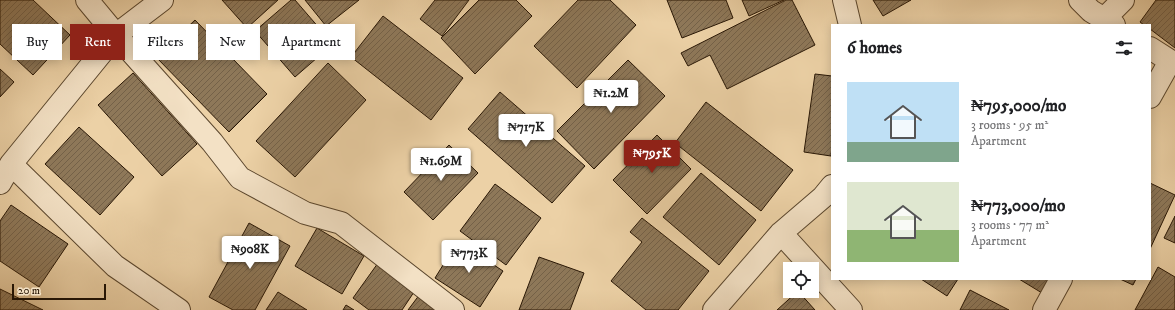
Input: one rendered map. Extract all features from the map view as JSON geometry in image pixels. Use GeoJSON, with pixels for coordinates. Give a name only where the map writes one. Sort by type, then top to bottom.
{"type":"FeatureCollection","features":[{"type":"Feature","properties":{"kind":"street"},"geometry":{"type":"LineString","coordinates":[[87,0],[107,24]]}},
{"type":"Feature","properties":{"kind":"street"},"geometry":{"type":"LineString","coordinates":[[125,28],[162,0]]}},
{"type":"Feature","properties":{"kind":"street"},"geometry":{"type":"LineString","coordinates":[[844,0],[850,24]]}},
{"type":"Feature","properties":{"kind":"street"},"geometry":{"type":"LineString","coordinates":[[1080,0],[1091,11],[1109,22],[1123,0]]}},
{"type":"Feature","properties":{"kind":"street"},"geometry":{"type":"LineString","coordinates":[[125,45],[212,142],[240,178],[305,213],[341,223],[453,310]]}},
{"type":"Feature","properties":{"kind":"street"},"geometry":{"type":"LineString","coordinates":[[1151,49],[1173,62],[1151,95]]}},
{"type":"Feature","properties":{"kind":"street"},"geometry":{"type":"LineString","coordinates":[[0,183],[11,164],[96,60]]}},
{"type":"Feature","properties":{"kind":"street"},"geometry":{"type":"LineString","coordinates":[[11,164],[115,266],[179,310]]}},
{"type":"Feature","properties":{"kind":"street"},"geometry":{"type":"LineString","coordinates":[[714,310],[781,233],[823,197],[831,187]]}},
{"type":"Feature","properties":{"kind":"street"},"geometry":{"type":"LineString","coordinates":[[781,233],[851,310]]}},
{"type":"Feature","properties":{"kind":"street"},"geometry":{"type":"LineString","coordinates":[[1044,310],[1060,280]]}},
{"type":"Feature","properties":{"kind":"building"},"geometry":{"type":"Polygon","coordinates":[[[0,0],[33,0],[58,24],[12,24],[12,55],[0,44],[0,0]]]}},
{"type":"Feature","properties":{"kind":"building"},"geometry":{"type":"Polygon","coordinates":[[[222,0],[278,0],[251,24],[243,24],[222,0]]]}},
{"type":"Feature","properties":{"kind":"building"},"geometry":{"type":"Polygon","coordinates":[[[291,0],[295,0],[316,24],[268,24],[268,46],[260,37],[260,27],[291,0]]]}},
{"type":"Feature","properties":{"kind":"building"},"geometry":{"type":"Polygon","coordinates":[[[305,0],[359,0],[329,24],[324,24],[305,0]]]}},
{"type":"Feature","properties":{"kind":"building"},"geometry":{"type":"Polygon","coordinates":[[[435,0],[469,0],[442,36],[420,19],[435,0]]]}},
{"type":"Feature","properties":{"kind":"building"},"geometry":{"type":"Polygon","coordinates":[[[479,0],[516,0],[532,16],[475,74],[441,38],[479,0]]]}},
{"type":"Feature","properties":{"kind":"building"},"geometry":{"type":"Polygon","coordinates":[[[578,0],[610,0],[636,25],[577,88],[534,46],[578,0]]]}},
{"type":"Feature","properties":{"kind":"building"},"geometry":{"type":"Polygon","coordinates":[[[667,0],[726,0],[733,18],[682,38],[667,0]]]}},
{"type":"Feature","properties":{"kind":"building"},"geometry":{"type":"Polygon","coordinates":[[[742,0],[784,0],[749,16],[742,0]]]}},
{"type":"Feature","properties":{"kind":"building"},"geometry":{"type":"Polygon","coordinates":[[[786,0],[792,0],[815,45],[727,89],[710,55],[688,66],[681,53],[786,0]]]}},
{"type":"Feature","properties":{"kind":"building"},"geometry":{"type":"Polygon","coordinates":[[[873,0],[911,0],[883,16],[873,0]]]}},
{"type":"Feature","properties":{"kind":"building"},"geometry":{"type":"Polygon","coordinates":[[[1156,0],[1175,0],[1175,48],[1151,30],[1151,24],[1143,24],[1140,22],[1156,0]]]}},
{"type":"Feature","properties":{"kind":"building"},"geometry":{"type":"Polygon","coordinates":[[[383,16],[463,78],[431,120],[355,60],[355,52],[383,16]]]}},
{"type":"Feature","properties":{"kind":"building"},"geometry":{"type":"Polygon","coordinates":[[[195,20],[206,31],[206,60],[234,60],[267,94],[229,132],[159,60],[198,60],[198,24],[191,24],[195,20]]]}},
{"type":"Feature","properties":{"kind":"building"},"geometry":{"type":"Polygon","coordinates":[[[62,27],[70,35],[62,44],[62,27]]]}},
{"type":"Feature","properties":{"kind":"building"},"geometry":{"type":"Polygon","coordinates":[[[17,60],[47,60],[33,75],[17,60]]]}},
{"type":"Feature","properties":{"kind":"building"},"geometry":{"type":"Polygon","coordinates":[[[280,60],[315,60],[295,77],[280,60]]]}},
{"type":"Feature","properties":{"kind":"building"},"geometry":{"type":"Polygon","coordinates":[[[628,60],[665,96],[594,169],[557,131],[628,60]]]}},
{"type":"Feature","properties":{"kind":"building"},"geometry":{"type":"Polygon","coordinates":[[[328,63],[366,100],[295,177],[256,141],[328,63]]]}},
{"type":"Feature","properties":{"kind":"building"},"geometry":{"type":"Polygon","coordinates":[[[0,69],[14,82],[0,97],[0,69]]]}},
{"type":"Feature","properties":{"kind":"building"},"geometry":{"type":"Polygon","coordinates":[[[133,73],[197,144],[162,176],[98,105],[133,73]]]}},
{"type":"Feature","properties":{"kind":"building"},"geometry":{"type":"Polygon","coordinates":[[[815,74],[831,76],[831,156],[804,152],[815,74]]]}},
{"type":"Feature","properties":{"kind":"building"},"geometry":{"type":"Polygon","coordinates":[[[500,92],[585,166],[552,203],[468,129],[500,92]]]}},
{"type":"Feature","properties":{"kind":"building"},"geometry":{"type":"Polygon","coordinates":[[[706,102],[793,170],[761,211],[675,143],[706,102]]]}},
{"type":"Feature","properties":{"kind":"building"},"geometry":{"type":"Polygon","coordinates":[[[79,127],[134,177],[100,215],[45,164],[79,127]]]}},
{"type":"Feature","properties":{"kind":"building"},"geometry":{"type":"Polygon","coordinates":[[[657,135],[691,169],[647,214],[613,180],[657,135]]]}},
{"type":"Feature","properties":{"kind":"building"},"geometry":{"type":"Polygon","coordinates":[[[449,145],[478,173],[433,220],[404,192],[449,145]]]}},
{"type":"Feature","properties":{"kind":"building"},"geometry":{"type":"Polygon","coordinates":[[[701,173],[756,220],[719,265],[663,217],[701,173]]]}},
{"type":"Feature","properties":{"kind":"building"},"geometry":{"type":"Polygon","coordinates":[[[1151,183],[1175,195],[1151,247],[1151,183]]]}},
{"type":"Feature","properties":{"kind":"building"},"geometry":{"type":"Polygon","coordinates":[[[495,184],[541,218],[506,265],[460,231],[495,184]]]}},
{"type":"Feature","properties":{"kind":"building"},"geometry":{"type":"Polygon","coordinates":[[[11,205],[68,244],[39,287],[0,261],[0,221],[11,205]]]}},
{"type":"Feature","properties":{"kind":"building"},"geometry":{"type":"Polygon","coordinates":[[[1175,216],[1175,243],[1164,238],[1175,216]]]}},
{"type":"Feature","properties":{"kind":"building"},"geometry":{"type":"Polygon","coordinates":[[[642,218],[709,271],[678,310],[646,310],[611,281],[642,242],[630,232],[642,218]]]}},
{"type":"Feature","properties":{"kind":"building"},"geometry":{"type":"Polygon","coordinates":[[[249,223],[290,246],[255,310],[233,310],[209,297],[249,223]]]}},
{"type":"Feature","properties":{"kind":"building"},"geometry":{"type":"Polygon","coordinates":[[[317,228],[364,256],[342,294],[295,266],[317,228]]]}},
{"type":"Feature","properties":{"kind":"building"},"geometry":{"type":"Polygon","coordinates":[[[458,241],[503,271],[480,307],[435,278],[458,241]]]}},
{"type":"Feature","properties":{"kind":"building"},"geometry":{"type":"Polygon","coordinates":[[[539,257],[584,273],[570,310],[519,310],[539,257]]]}},
{"type":"Feature","properties":{"kind":"building"},"geometry":{"type":"Polygon","coordinates":[[[378,263],[416,289],[402,310],[369,310],[353,298],[378,263]]]}},
{"type":"Feature","properties":{"kind":"building"},"geometry":{"type":"Polygon","coordinates":[[[1158,267],[1175,277],[1175,310],[1135,310],[1158,267]]]}},
{"type":"Feature","properties":{"kind":"building"},"geometry":{"type":"Polygon","coordinates":[[[923,280],[957,280],[947,296],[923,280]]]}},
{"type":"Feature","properties":{"kind":"building"},"geometry":{"type":"Polygon","coordinates":[[[1021,280],[1049,280],[1042,293],[1021,280]]]}},
{"type":"Feature","properties":{"kind":"building"},"geometry":{"type":"Polygon","coordinates":[[[1122,280],[1136,280],[1133,285],[1122,280]]]}},
{"type":"Feature","properties":{"kind":"building"},"geometry":{"type":"Polygon","coordinates":[[[0,289],[43,310],[0,310],[0,289]]]}},
{"type":"Feature","properties":{"kind":"building"},"geometry":{"type":"Polygon","coordinates":[[[970,290],[1009,310],[960,310],[970,290]]]}},
{"type":"Feature","properties":{"kind":"building"},"geometry":{"type":"Polygon","coordinates":[[[278,292],[307,310],[266,310],[278,292]]]}},
{"type":"Feature","properties":{"kind":"building"},"geometry":{"type":"Polygon","coordinates":[[[420,294],[442,310],[408,310],[420,294]]]}},
{"type":"Feature","properties":{"kind":"building"},"geometry":{"type":"Polygon","coordinates":[[[790,298],[804,298],[815,310],[777,310],[790,298]]]}},
{"type":"Feature","properties":{"kind":"building"},"geometry":{"type":"Polygon","coordinates":[[[346,305],[354,310],[343,310],[346,305]]]}}]}
